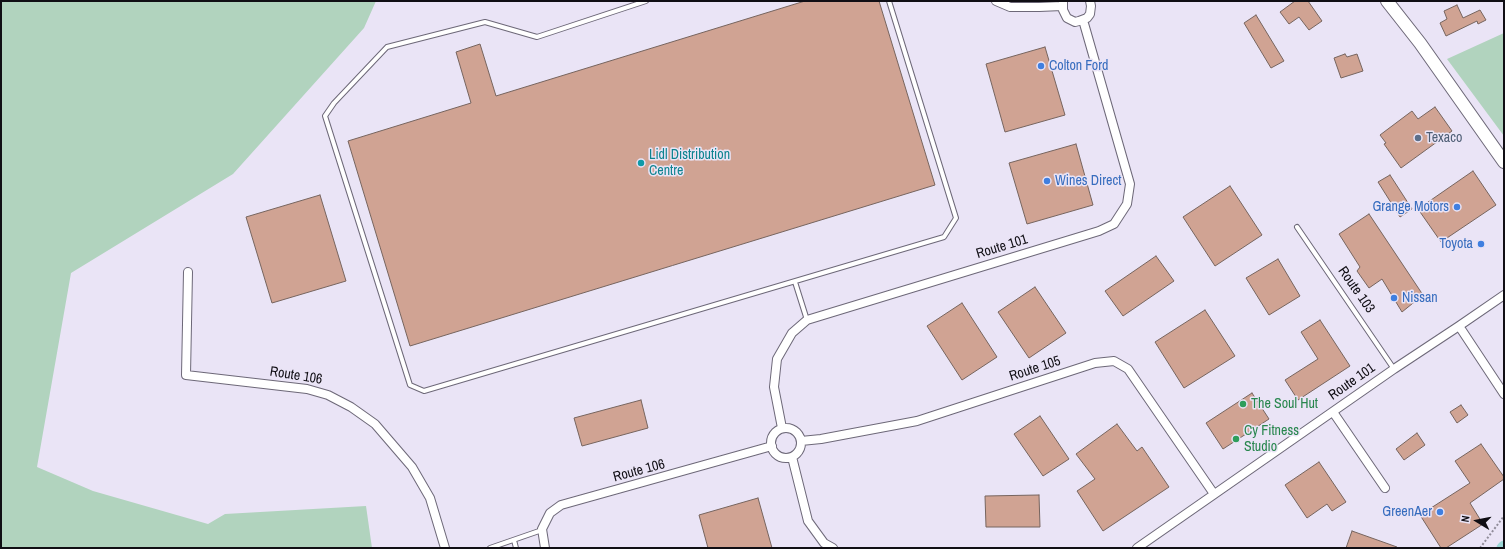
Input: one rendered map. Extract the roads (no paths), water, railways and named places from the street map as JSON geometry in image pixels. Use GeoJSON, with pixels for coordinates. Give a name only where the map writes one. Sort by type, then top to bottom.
{"type":"FeatureCollection","features":[{"type":"Feature","properties":{"kind":"main road"},"geometry":{"type":"LineString","coordinates":[[1387,1],[1420,43],[1504,162]]}},
{"type":"Feature","properties":{"kind":"street"},"geometry":{"type":"LineString","coordinates":[[996,1],[1010,6],[1039,7],[1063,3],[1063,10],[1067,18],[1075,22],[1083,20],[1090,14],[1090,1]]}},
{"type":"Feature","properties":{"kind":"street","name":"Route 101"},"geometry":{"type":"LineString","coordinates":[[782,428],[774,387],[777,359],[792,333],[807,320],[1098,231],[1114,224],[1127,204],[1130,184],[1083,20]]}},
{"type":"Feature","properties":{"kind":"street","name":"Route 106"},"geometry":{"type":"LineString","coordinates":[[188,272],[186,375],[307,389],[328,395],[351,407],[375,424],[412,467],[430,498],[445,548]]}},
{"type":"Feature","properties":{"kind":"street","name":"Route 101"},"geometry":{"type":"LineString","coordinates":[[1137,548],[1504,294]]}},
{"type":"Feature","properties":{"kind":"street"},"geometry":{"type":"LineString","coordinates":[[1459,326],[1504,394]]}},
{"type":"Feature","properties":{"kind":"street","name":"Route 105"},"geometry":{"type":"LineString","coordinates":[[801,441],[821,439],[917,421],[1095,363],[1114,361],[1128,369],[1214,494]]}},
{"type":"Feature","properties":{"kind":"street"},"geometry":{"type":"LineString","coordinates":[[1333,412],[1385,488]]}},
{"type":"Feature","properties":{"kind":"street"},"geometry":{"type":"LineString","coordinates":[[782,428],[787,428],[796,432],[801,441],[799,450],[792,457],[788,458],[776,454],[772,446],[771,442],[775,433],[782,428]]}},
{"type":"Feature","properties":{"kind":"street","name":"Route 106"},"geometry":{"type":"LineString","coordinates":[[542,529],[550,513],[561,505],[772,446]]}},
{"type":"Feature","properties":{"kind":"street"},"geometry":{"type":"LineString","coordinates":[[792,457],[808,521],[824,542],[833,548]]}},
{"type":"Feature","properties":{"kind":"street"},"geometry":{"type":"LineString","coordinates":[[542,529],[545,548]]}},
{"type":"Feature","properties":{"kind":"lane"},"geometry":{"type":"LineString","coordinates":[[646,1],[537,37],[485,22],[387,47],[334,103],[325,116],[410,385],[424,391],[944,237],[956,218],[889,1]]}},
{"type":"Feature","properties":{"kind":"lane","name":"Route 103"},"geometry":{"type":"LineString","coordinates":[[1297,227],[1394,369]]}},
{"type":"Feature","properties":{"kind":"lane"},"geometry":{"type":"LineString","coordinates":[[795,282],[807,320]]}},
{"type":"Feature","properties":{"kind":"lane"},"geometry":{"type":"LineString","coordinates":[[490,548],[542,529]]}},
{"type":"Feature","properties":{"kind":"lane"},"geometry":{"type":"LineString","coordinates":[[514,540],[516,548]]}},
{"type":"Feature","properties":{"kind":"place","name":"Colton Ford"},"geometry":{"type":"Point","coordinates":[1041,66]}},
{"type":"Feature","properties":{"kind":"place","name":"Texaco"},"geometry":{"type":"Point","coordinates":[1418,138]}},
{"type":"Feature","properties":{"kind":"place","name":"Lidl Distribution Centre"},"geometry":{"type":"Point","coordinates":[641,163]}},
{"type":"Feature","properties":{"kind":"place","name":"Wines Direct"},"geometry":{"type":"Point","coordinates":[1047,181]}},
{"type":"Feature","properties":{"kind":"place","name":"Grange Motors"},"geometry":{"type":"Point","coordinates":[1457,207]}},
{"type":"Feature","properties":{"kind":"place","name":"Toyota"},"geometry":{"type":"Point","coordinates":[1481,244]}},
{"type":"Feature","properties":{"kind":"place","name":"Nissan"},"geometry":{"type":"Point","coordinates":[1394,298]}},
{"type":"Feature","properties":{"kind":"place","name":"The Soul Hut"},"geometry":{"type":"Point","coordinates":[1243,404]}},
{"type":"Feature","properties":{"kind":"place","name":"Cy Fitness Studio"},"geometry":{"type":"Point","coordinates":[1236,439]}},
{"type":"Feature","properties":{"kind":"place","name":"GreenAer"},"geometry":{"type":"Point","coordinates":[1440,512]}}]}
